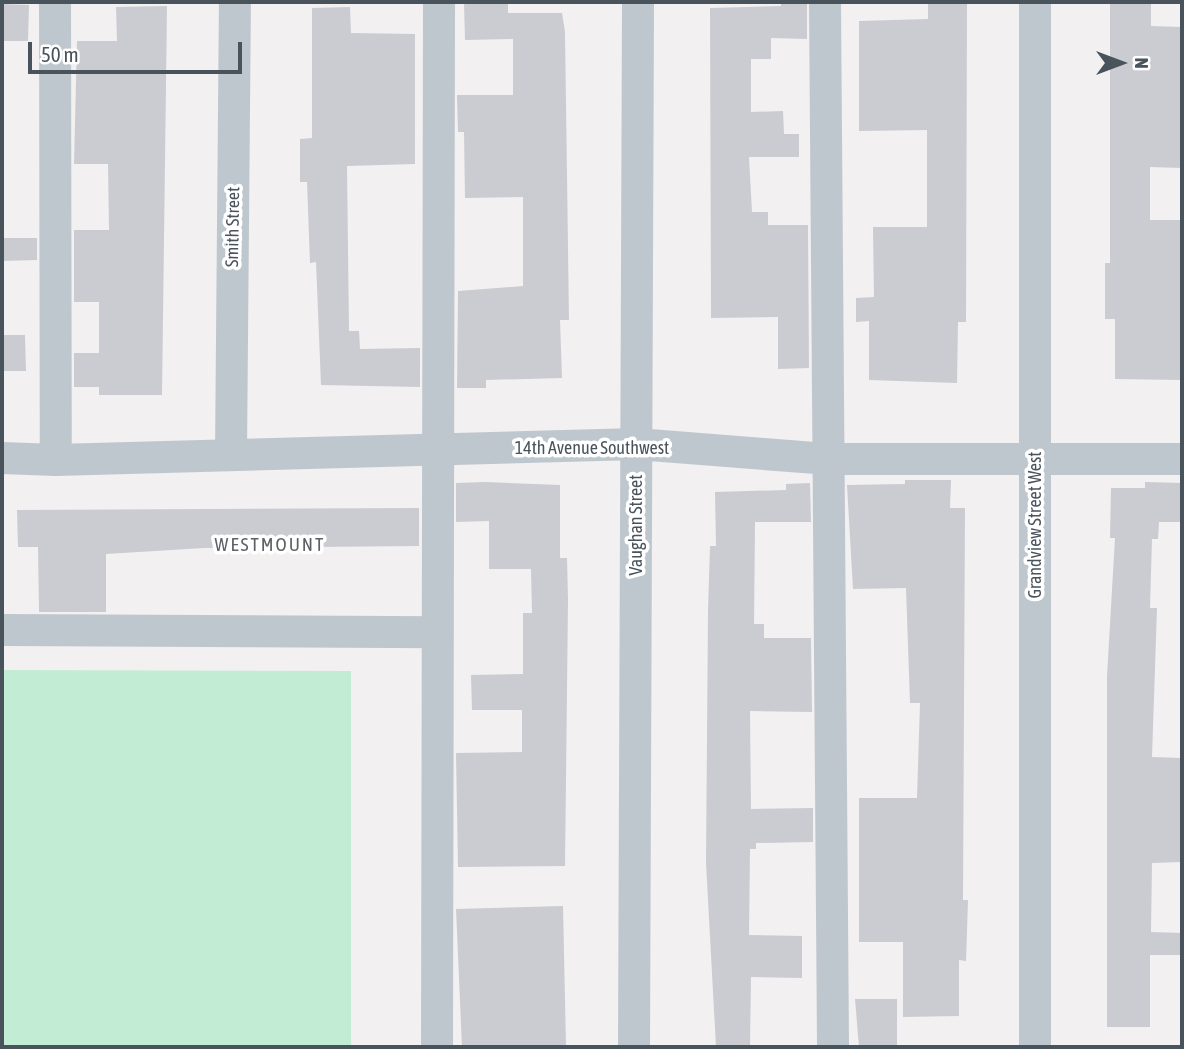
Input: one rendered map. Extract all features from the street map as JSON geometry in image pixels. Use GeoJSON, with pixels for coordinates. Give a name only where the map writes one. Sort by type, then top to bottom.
{"type":"FeatureCollection","features":[{"type":"Feature","properties":{"kind":"street"},"geometry":{"type":"LineString","coordinates":[[55,2],[56,460]]}},
{"type":"Feature","properties":{"kind":"street","name":"Smith Street"},"geometry":{"type":"LineString","coordinates":[[231,453],[235,2]]}},
{"type":"Feature","properties":{"kind":"street"},"geometry":{"type":"LineString","coordinates":[[437,1047],[439,2]]}},
{"type":"Feature","properties":{"kind":"street","name":"Vaughan Street"},"geometry":{"type":"LineString","coordinates":[[634,1047],[638,2]]}},
{"type":"Feature","properties":{"kind":"street"},"geometry":{"type":"LineString","coordinates":[[825,2],[826,459],[833,1047]]}},
{"type":"Feature","properties":{"kind":"street","name":"Grandview Street West"},"geometry":{"type":"LineString","coordinates":[[1035,2],[1035,1047]]}},
{"type":"Feature","properties":{"kind":"street","name":"14th Avenue Southwest"},"geometry":{"type":"LineString","coordinates":[[2,458],[56,460],[231,453],[636,444],[826,459],[1182,459]]}},
{"type":"Feature","properties":{"kind":"street"},"geometry":{"type":"LineString","coordinates":[[2,630],[437,632]]}},
{"type":"Feature","properties":{"kind":"green space"},"geometry":{"type":"Polygon","coordinates":[[[2,670],[351,671],[351,1047],[2,1047],[2,670]]]}},
{"type":"Feature","properties":{"kind":"building"},"geometry":{"type":"Polygon","coordinates":[[[508,2],[508,13],[562,13],[565,32],[569,320],[560,320],[562,378],[486,380],[486,388],[457,388],[458,291],[523,286],[523,197],[465,198],[464,132],[458,132],[457,95],[513,95],[513,39],[465,40],[464,3],[508,2]]]}},
{"type":"Feature","properties":{"kind":"building"},"geometry":{"type":"Polygon","coordinates":[[[781,2],[807,2],[807,39],[771,38],[771,59],[751,59],[751,112],[783,111],[784,134],[799,134],[799,157],[749,157],[752,212],[768,212],[768,225],[808,225],[809,368],[778,369],[778,317],[711,318],[710,8],[781,6],[781,2]]]}},
{"type":"Feature","properties":{"kind":"building"},"geometry":{"type":"Polygon","coordinates":[[[1110,2],[1151,2],[1151,26],[1182,27],[1182,168],[1150,167],[1150,220],[1182,220],[1182,380],[1115,379],[1115,319],[1105,319],[1105,263],[1110,263],[1110,2]]]}},
{"type":"Feature","properties":{"kind":"building"},"geometry":{"type":"Polygon","coordinates":[[[928,3],[967,3],[966,322],[958,322],[957,383],[869,380],[869,321],[856,322],[856,298],[874,297],[873,227],[927,227],[927,130],[859,131],[859,21],[928,19],[928,3]]]}},
{"type":"Feature","properties":{"kind":"building"},"geometry":{"type":"Polygon","coordinates":[[[2,4],[29,5],[28,41],[2,41],[2,4]]]}},
{"type":"Feature","properties":{"kind":"building"},"geometry":{"type":"Polygon","coordinates":[[[167,6],[162,395],[99,395],[99,387],[74,387],[74,353],[99,353],[99,302],[74,302],[74,230],[109,230],[108,164],[74,164],[77,41],[117,41],[116,7],[167,6]]]}},
{"type":"Feature","properties":{"kind":"building"},"geometry":{"type":"Polygon","coordinates":[[[350,7],[351,33],[415,34],[415,164],[347,166],[349,331],[359,331],[360,349],[420,348],[420,387],[321,385],[316,262],[310,263],[307,182],[300,182],[300,139],[312,138],[312,8],[350,7]]]}},
{"type":"Feature","properties":{"kind":"building"},"geometry":{"type":"Polygon","coordinates":[[[2,238],[37,238],[37,260],[2,261],[2,238]]]}},
{"type":"Feature","properties":{"kind":"building"},"geometry":{"type":"Polygon","coordinates":[[[2,335],[25,335],[26,371],[2,371],[2,335]]]}},
{"type":"Feature","properties":{"kind":"building"},"geometry":{"type":"Polygon","coordinates":[[[905,480],[951,480],[950,508],[965,508],[963,900],[968,900],[966,961],[959,960],[959,1016],[903,1017],[903,942],[859,942],[859,798],[917,798],[920,703],[910,703],[906,588],[853,589],[847,485],[905,484],[905,480]]]}},
{"type":"Feature","properties":{"kind":"building"},"geometry":{"type":"Polygon","coordinates":[[[1145,482],[1182,483],[1182,522],[1159,522],[1158,539],[1152,539],[1150,608],[1157,608],[1152,757],[1182,758],[1182,862],[1152,863],[1151,932],[1182,933],[1182,955],[1150,955],[1150,1027],[1107,1027],[1107,676],[1115,538],[1110,538],[1111,488],[1145,488],[1145,482]]]}},
{"type":"Feature","properties":{"kind":"building"},"geometry":{"type":"Polygon","coordinates":[[[456,483],[560,485],[560,558],[567,558],[568,600],[565,866],[458,867],[456,753],[522,752],[522,710],[472,710],[471,675],[523,674],[523,613],[532,613],[531,569],[489,569],[489,521],[456,522],[456,483]]]}},
{"type":"Feature","properties":{"kind":"building"},"geometry":{"type":"Polygon","coordinates":[[[810,483],[811,522],[755,522],[754,624],[764,624],[764,638],[811,638],[812,712],[750,711],[751,809],[813,808],[813,842],[756,843],[756,849],[750,849],[749,935],[802,936],[802,978],[751,977],[750,1047],[716,1047],[706,863],[708,611],[710,546],[716,546],[715,492],[786,490],[786,484],[810,483]]]}},
{"type":"Feature","properties":{"kind":"building"},"geometry":{"type":"Polygon","coordinates":[[[419,508],[419,546],[204,548],[106,554],[106,612],[39,612],[38,547],[18,547],[17,510],[419,508]]]}},
{"type":"Feature","properties":{"kind":"building"},"geometry":{"type":"Polygon","coordinates":[[[563,906],[566,1047],[462,1047],[456,909],[563,906]]]}},
{"type":"Feature","properties":{"kind":"building"},"geometry":{"type":"Polygon","coordinates":[[[855,999],[897,999],[897,1047],[859,1047],[855,999]]]}},
{"type":"Feature","properties":{"kind":"district","name":"WESTMOUNT"},"geometry":{"type":"Point","coordinates":[270,545]}}]}
